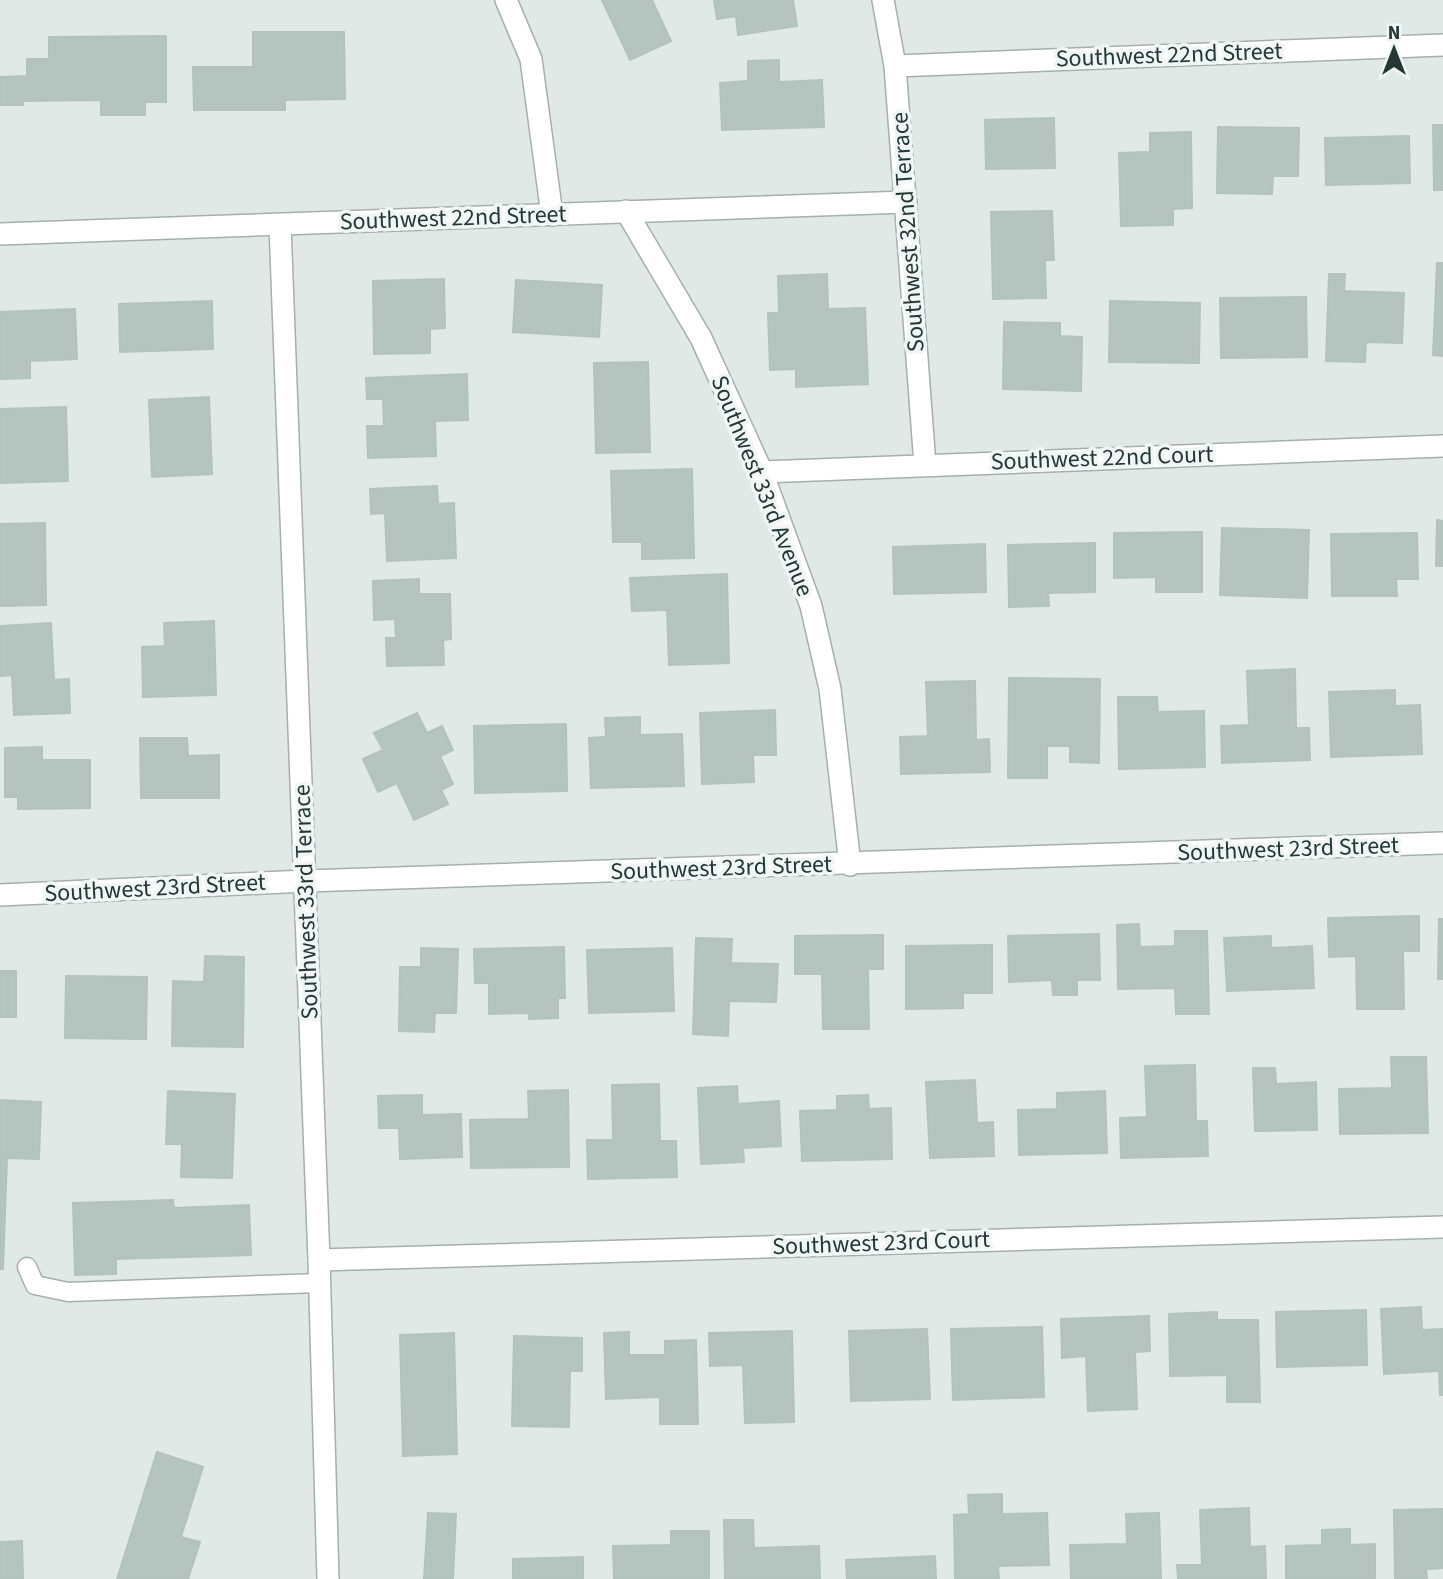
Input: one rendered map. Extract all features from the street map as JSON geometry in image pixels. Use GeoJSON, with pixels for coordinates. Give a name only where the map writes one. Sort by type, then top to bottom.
{"type":"FeatureCollection","features":[{"type":"Feature","properties":{"kind":"street"},"geometry":{"type":"LineString","coordinates":[[506,0],[531,59],[552,215]]}},
{"type":"Feature","properties":{"kind":"street","name":"Southwest 32nd Terrace"},"geometry":{"type":"LineString","coordinates":[[883,0],[895,66],[926,465]]}},
{"type":"Feature","properties":{"kind":"street","name":"Southwest 22nd Street"},"geometry":{"type":"LineString","coordinates":[[895,66],[1443,45]]}},
{"type":"Feature","properties":{"kind":"street","name":"Southwest 22nd Street"},"geometry":{"type":"LineString","coordinates":[[0,234],[906,202]]}},
{"type":"Feature","properties":{"kind":"street","name":"Southwest 33rd Avenue"},"geometry":{"type":"LineString","coordinates":[[626,211],[701,338],[762,472],[811,606],[827,677],[850,865]]}},
{"type":"Feature","properties":{"kind":"street","name":"Southwest 33rd Terrace"},"geometry":{"type":"LineString","coordinates":[[280,225],[306,881],[328,1579]]}},
{"type":"Feature","properties":{"kind":"street","name":"Southwest 22nd Court"},"geometry":{"type":"LineString","coordinates":[[762,472],[1443,446]]}},
{"type":"Feature","properties":{"kind":"street","name":"Southwest 23rd Street"},"geometry":{"type":"LineString","coordinates":[[0,895],[306,881],[1443,844]]}},
{"type":"Feature","properties":{"kind":"street","name":"Southwest 23rd Court"},"geometry":{"type":"LineString","coordinates":[[319,1259],[1443,1227]]}},
{"type":"Feature","properties":{"kind":"lane"},"geometry":{"type":"LineString","coordinates":[[27,1267],[35,1285],[68,1292],[320,1283]]}},
{"type":"Feature","properties":{"kind":"building"},"geometry":{"type":"Polygon","coordinates":[[[602,0],[652,0],[671,41],[630,60],[602,0]]]}},
{"type":"Feature","properties":{"kind":"building"},"geometry":{"type":"Polygon","coordinates":[[[714,0],[793,0],[797,26],[738,35],[736,16],[717,19],[714,0]]]}},
{"type":"Feature","properties":{"kind":"building"},"geometry":{"type":"Polygon","coordinates":[[[253,32],[344,32],[345,99],[285,100],[285,110],[194,110],[193,67],[253,67],[253,32]]]}},
{"type":"Feature","properties":{"kind":"building"},"geometry":{"type":"Polygon","coordinates":[[[166,36],[166,102],[145,102],[145,115],[101,115],[101,100],[22,101],[23,105],[0,105],[0,77],[27,76],[27,59],[49,59],[49,37],[166,36]]]}},
{"type":"Feature","properties":{"kind":"building"},"geometry":{"type":"Polygon","coordinates":[[[779,60],[779,82],[822,80],[824,127],[722,130],[720,83],[748,81],[748,61],[779,60]]]}},
{"type":"Feature","properties":{"kind":"building"},"geometry":{"type":"Polygon","coordinates":[[[1054,118],[1055,168],[986,169],[985,120],[1054,118]]]}},
{"type":"Feature","properties":{"kind":"building"},"geometry":{"type":"Polygon","coordinates":[[[1433,125],[1443,125],[1443,190],[1434,190],[1433,125]]]}},
{"type":"Feature","properties":{"kind":"building"},"geometry":{"type":"Polygon","coordinates":[[[1218,127],[1299,128],[1298,176],[1273,176],[1272,194],[1217,193],[1218,127]]]}},
{"type":"Feature","properties":{"kind":"building"},"geometry":{"type":"Polygon","coordinates":[[[1191,132],[1192,208],[1173,209],[1173,225],[1121,226],[1119,153],[1150,152],[1150,133],[1191,132]]]}},
{"type":"Feature","properties":{"kind":"building"},"geometry":{"type":"Polygon","coordinates":[[[1409,136],[1410,183],[1326,185],[1325,138],[1409,136]]]}},
{"type":"Feature","properties":{"kind":"building"},"geometry":{"type":"Polygon","coordinates":[[[1052,211],[1054,260],[1045,260],[1046,298],[993,299],[991,212],[1052,211]]]}},
{"type":"Feature","properties":{"kind":"building"},"geometry":{"type":"Polygon","coordinates":[[[1437,263],[1443,263],[1443,356],[1433,355],[1437,263]]]}},
{"type":"Feature","properties":{"kind":"building"},"geometry":{"type":"Polygon","coordinates":[[[827,274],[828,309],[865,308],[868,384],[796,387],[796,369],[770,370],[768,313],[779,313],[778,276],[827,274]]]}},
{"type":"Feature","properties":{"kind":"building"},"geometry":{"type":"Polygon","coordinates":[[[1329,274],[1345,274],[1344,291],[1404,293],[1402,343],[1366,342],[1365,362],[1326,361],[1329,274]]]}},
{"type":"Feature","properties":{"kind":"building"},"geometry":{"type":"Polygon","coordinates":[[[444,279],[445,328],[430,329],[430,353],[374,354],[373,281],[444,279]]]}},
{"type":"Feature","properties":{"kind":"building"},"geometry":{"type":"Polygon","coordinates":[[[516,280],[602,285],[599,337],[513,332],[516,280]]]}},
{"type":"Feature","properties":{"kind":"building"},"geometry":{"type":"Polygon","coordinates":[[[1306,297],[1307,357],[1221,358],[1220,298],[1306,297]]]}},
{"type":"Feature","properties":{"kind":"building"},"geometry":{"type":"Polygon","coordinates":[[[212,301],[213,349],[120,352],[119,304],[212,301]]]}},
{"type":"Feature","properties":{"kind":"building"},"geometry":{"type":"Polygon","coordinates":[[[1110,301],[1200,303],[1199,363],[1109,362],[1110,301]]]}},
{"type":"Feature","properties":{"kind":"building"},"geometry":{"type":"Polygon","coordinates":[[[75,309],[77,359],[30,361],[30,378],[0,379],[0,312],[75,309]]]}},
{"type":"Feature","properties":{"kind":"building"},"geometry":{"type":"Polygon","coordinates":[[[1004,322],[1060,323],[1060,336],[1082,337],[1081,391],[1003,389],[1004,322]]]}},
{"type":"Feature","properties":{"kind":"building"},"geometry":{"type":"Polygon","coordinates":[[[648,362],[650,452],[596,453],[594,363],[648,362]]]}},
{"type":"Feature","properties":{"kind":"building"},"geometry":{"type":"Polygon","coordinates":[[[467,374],[468,420],[435,421],[436,456],[368,458],[367,426],[384,426],[383,399],[367,399],[366,378],[467,374]]]}},
{"type":"Feature","properties":{"kind":"building"},"geometry":{"type":"Polygon","coordinates":[[[209,397],[212,474],[152,477],[149,400],[209,397]]]}},
{"type":"Feature","properties":{"kind":"building"},"geometry":{"type":"Polygon","coordinates":[[[66,407],[68,481],[0,483],[0,409],[66,407]]]}},
{"type":"Feature","properties":{"kind":"building"},"geometry":{"type":"Polygon","coordinates":[[[692,469],[694,558],[642,559],[642,542],[613,542],[611,471],[692,469]]]}},
{"type":"Feature","properties":{"kind":"building"},"geometry":{"type":"Polygon","coordinates":[[[437,486],[438,504],[454,503],[456,558],[387,561],[385,513],[371,514],[370,489],[437,486]]]}},
{"type":"Feature","properties":{"kind":"building"},"geometry":{"type":"Polygon","coordinates":[[[1437,520],[1443,521],[1443,566],[1436,566],[1437,520]]]}},
{"type":"Feature","properties":{"kind":"building"},"geometry":{"type":"Polygon","coordinates":[[[45,523],[46,605],[0,606],[0,524],[45,523]]]}},
{"type":"Feature","properties":{"kind":"building"},"geometry":{"type":"Polygon","coordinates":[[[1222,528],[1309,530],[1307,598],[1220,595],[1222,528]]]}},
{"type":"Feature","properties":{"kind":"building"},"geometry":{"type":"Polygon","coordinates":[[[1202,532],[1202,592],[1156,592],[1156,577],[1114,578],[1114,533],[1202,532]]]}},
{"type":"Feature","properties":{"kind":"building"},"geometry":{"type":"Polygon","coordinates":[[[1417,533],[1418,579],[1396,579],[1397,596],[1332,596],[1331,534],[1417,533]]]}},
{"type":"Feature","properties":{"kind":"building"},"geometry":{"type":"Polygon","coordinates":[[[1095,543],[1095,592],[1048,593],[1049,606],[1009,607],[1008,545],[1095,543]]]}},
{"type":"Feature","properties":{"kind":"building"},"geometry":{"type":"Polygon","coordinates":[[[985,544],[986,592],[894,594],[893,547],[985,544]]]}},
{"type":"Feature","properties":{"kind":"building"},"geometry":{"type":"Polygon","coordinates":[[[727,574],[729,663],[669,665],[667,610],[632,611],[630,578],[727,574]]]}},
{"type":"Feature","properties":{"kind":"building"},"geometry":{"type":"Polygon","coordinates":[[[419,579],[419,594],[450,594],[451,639],[443,640],[444,665],[387,666],[386,638],[396,638],[395,619],[374,620],[373,581],[419,579]]]}},
{"type":"Feature","properties":{"kind":"building"},"geometry":{"type":"Polygon","coordinates":[[[214,621],[216,695],[143,697],[142,647],[165,646],[164,623],[214,621]]]}},
{"type":"Feature","properties":{"kind":"building"},"geometry":{"type":"Polygon","coordinates":[[[51,623],[54,680],[69,679],[70,713],[14,715],[12,675],[0,676],[0,626],[51,623]]]}},
{"type":"Feature","properties":{"kind":"building"},"geometry":{"type":"Polygon","coordinates":[[[1295,669],[1296,728],[1309,728],[1310,760],[1222,763],[1221,726],[1249,725],[1247,671],[1295,669]]]}},
{"type":"Feature","properties":{"kind":"building"},"geometry":{"type":"Polygon","coordinates":[[[1009,678],[1100,679],[1099,763],[1070,762],[1070,746],[1047,746],[1047,778],[1008,778],[1009,678]]]}},
{"type":"Feature","properties":{"kind":"building"},"geometry":{"type":"Polygon","coordinates":[[[975,681],[976,740],[989,739],[990,772],[901,774],[900,737],[928,736],[926,682],[975,681]]]}},
{"type":"Feature","properties":{"kind":"building"},"geometry":{"type":"Polygon","coordinates":[[[1395,690],[1395,706],[1420,705],[1422,754],[1331,757],[1329,692],[1395,690]]]}},
{"type":"Feature","properties":{"kind":"building"},"geometry":{"type":"Polygon","coordinates":[[[1118,697],[1157,697],[1158,712],[1204,711],[1205,767],[1119,769],[1118,697]]]}},
{"type":"Feature","properties":{"kind":"building"},"geometry":{"type":"Polygon","coordinates":[[[775,710],[776,755],[753,755],[754,782],[702,784],[700,713],[775,710]]]}},
{"type":"Feature","properties":{"kind":"building"},"geometry":{"type":"Polygon","coordinates":[[[417,713],[427,733],[442,726],[453,750],[440,756],[453,784],[441,790],[448,804],[414,820],[397,783],[378,792],[363,759],[383,750],[374,733],[417,713]]]}},
{"type":"Feature","properties":{"kind":"building"},"geometry":{"type":"Polygon","coordinates":[[[640,717],[640,735],[682,734],[684,786],[591,788],[589,738],[606,737],[605,718],[640,717]]]}},
{"type":"Feature","properties":{"kind":"building"},"geometry":{"type":"Polygon","coordinates":[[[566,724],[567,791],[475,793],[474,726],[566,724]]]}},
{"type":"Feature","properties":{"kind":"building"},"geometry":{"type":"Polygon","coordinates":[[[140,738],[187,738],[188,756],[219,755],[219,798],[141,798],[140,738]]]}},
{"type":"Feature","properties":{"kind":"building"},"geometry":{"type":"Polygon","coordinates":[[[42,747],[42,760],[90,760],[90,808],[18,809],[18,797],[5,797],[5,748],[42,747]]]}},
{"type":"Feature","properties":{"kind":"building"},"geometry":{"type":"Polygon","coordinates":[[[1419,916],[1419,951],[1403,951],[1404,1009],[1357,1009],[1356,956],[1329,957],[1328,918],[1419,916]]]}},
{"type":"Feature","properties":{"kind":"building"},"geometry":{"type":"Polygon","coordinates":[[[1439,919],[1443,919],[1443,979],[1438,979],[1439,919]]]}},
{"type":"Feature","properties":{"kind":"building"},"geometry":{"type":"Polygon","coordinates":[[[1139,924],[1140,947],[1175,946],[1175,931],[1207,931],[1209,1014],[1176,1014],[1175,988],[1118,989],[1117,925],[1139,924]]]}},
{"type":"Feature","properties":{"kind":"building"},"geometry":{"type":"Polygon","coordinates":[[[1099,934],[1100,980],[1077,980],[1077,995],[1053,995],[1052,980],[1009,982],[1008,936],[1099,934]]]}},
{"type":"Feature","properties":{"kind":"building"},"geometry":{"type":"Polygon","coordinates":[[[883,935],[883,969],[868,969],[869,1029],[823,1029],[822,974],[795,974],[795,936],[883,935]]]}},
{"type":"Feature","properties":{"kind":"building"},"geometry":{"type":"Polygon","coordinates":[[[1271,936],[1271,948],[1312,946],[1314,988],[1227,991],[1224,938],[1271,936]]]}},
{"type":"Feature","properties":{"kind":"building"},"geometry":{"type":"Polygon","coordinates":[[[696,938],[732,939],[731,963],[778,964],[776,1002],[729,1001],[728,1036],[693,1034],[696,938]]]}},
{"type":"Feature","properties":{"kind":"building"},"geometry":{"type":"Polygon","coordinates":[[[992,945],[992,993],[963,993],[963,1008],[906,1009],[906,946],[992,945]]]}},
{"type":"Feature","properties":{"kind":"building"},"geometry":{"type":"Polygon","coordinates":[[[564,947],[565,998],[558,998],[558,1018],[529,1019],[529,1013],[489,1014],[489,983],[475,983],[474,949],[564,947]]]}},
{"type":"Feature","properties":{"kind":"building"},"geometry":{"type":"Polygon","coordinates":[[[421,948],[458,949],[456,1013],[435,1013],[434,1032],[399,1031],[400,967],[421,967],[421,948]]]}},
{"type":"Feature","properties":{"kind":"building"},"geometry":{"type":"Polygon","coordinates":[[[672,948],[674,1011],[589,1013],[587,950],[672,948]]]}},
{"type":"Feature","properties":{"kind":"building"},"geometry":{"type":"Polygon","coordinates":[[[205,956],[244,957],[243,1047],[172,1046],[173,981],[204,982],[205,956]]]}},
{"type":"Feature","properties":{"kind":"building"},"geometry":{"type":"Polygon","coordinates":[[[0,971],[16,971],[16,1017],[0,1017],[0,971]]]}},
{"type":"Feature","properties":{"kind":"building"},"geometry":{"type":"Polygon","coordinates":[[[66,976],[147,977],[146,1039],[65,1038],[66,976]]]}},
{"type":"Feature","properties":{"kind":"building"},"geometry":{"type":"Polygon","coordinates":[[[1391,1057],[1426,1057],[1428,1133],[1340,1134],[1339,1089],[1392,1088],[1391,1057]]]}},
{"type":"Feature","properties":{"kind":"building"},"geometry":{"type":"Polygon","coordinates":[[[1195,1065],[1196,1121],[1207,1121],[1208,1156],[1121,1158],[1120,1118],[1147,1117],[1145,1066],[1195,1065]]]}},
{"type":"Feature","properties":{"kind":"building"},"geometry":{"type":"Polygon","coordinates":[[[1253,1068],[1275,1068],[1276,1084],[1316,1082],[1317,1130],[1255,1131],[1253,1068]]]}},
{"type":"Feature","properties":{"kind":"building"},"geometry":{"type":"Polygon","coordinates":[[[975,1080],[977,1123],[993,1122],[994,1156],[930,1158],[926,1082],[975,1080]]]}},
{"type":"Feature","properties":{"kind":"building"},"geometry":{"type":"Polygon","coordinates":[[[659,1084],[660,1141],[676,1141],[677,1177],[588,1179],[587,1140],[613,1140],[612,1085],[659,1084]]]}},
{"type":"Feature","properties":{"kind":"building"},"geometry":{"type":"Polygon","coordinates":[[[737,1086],[738,1104],[779,1101],[781,1146],[743,1148],[744,1162],[701,1164],[698,1088],[737,1086]]]}},
{"type":"Feature","properties":{"kind":"building"},"geometry":{"type":"Polygon","coordinates":[[[568,1090],[569,1167],[471,1168],[470,1120],[529,1119],[528,1091],[568,1090]]]}},
{"type":"Feature","properties":{"kind":"building"},"geometry":{"type":"Polygon","coordinates":[[[168,1091],[235,1094],[232,1178],[181,1177],[182,1144],[166,1144],[168,1091]]]}},
{"type":"Feature","properties":{"kind":"building"},"geometry":{"type":"Polygon","coordinates":[[[1105,1091],[1107,1153],[1019,1155],[1018,1110],[1057,1109],[1057,1093],[1105,1091]]]}},
{"type":"Feature","properties":{"kind":"building"},"geometry":{"type":"Polygon","coordinates":[[[422,1095],[422,1115],[461,1114],[462,1157],[400,1159],[399,1128],[379,1128],[378,1096],[422,1095]]]}},
{"type":"Feature","properties":{"kind":"building"},"geometry":{"type":"Polygon","coordinates":[[[868,1095],[869,1109],[891,1108],[892,1159],[802,1161],[800,1111],[837,1110],[837,1096],[868,1095]]]}},
{"type":"Feature","properties":{"kind":"building"},"geometry":{"type":"Polygon","coordinates":[[[0,1100],[41,1102],[39,1159],[7,1158],[3,1269],[0,1269],[0,1100]]]}},
{"type":"Feature","properties":{"kind":"building"},"geometry":{"type":"Polygon","coordinates":[[[173,1200],[174,1208],[249,1205],[251,1255],[116,1259],[116,1274],[75,1275],[73,1203],[173,1200]]]}},
{"type":"Feature","properties":{"kind":"building"},"geometry":{"type":"Polygon","coordinates":[[[1421,1307],[1422,1330],[1443,1329],[1443,1395],[1440,1395],[1439,1371],[1384,1374],[1381,1309],[1421,1307]]]}},
{"type":"Feature","properties":{"kind":"building"},"geometry":{"type":"Polygon","coordinates":[[[1366,1310],[1367,1365],[1277,1367],[1276,1312],[1366,1310]]]}},
{"type":"Feature","properties":{"kind":"building"},"geometry":{"type":"Polygon","coordinates":[[[1217,1312],[1217,1320],[1258,1320],[1260,1402],[1227,1402],[1227,1375],[1170,1376],[1169,1314],[1217,1312]]]}},
{"type":"Feature","properties":{"kind":"building"},"geometry":{"type":"Polygon","coordinates":[[[1149,1316],[1150,1351],[1135,1352],[1137,1409],[1088,1411],[1086,1356],[1062,1358],[1061,1319],[1149,1316]]]}},
{"type":"Feature","properties":{"kind":"building"},"geometry":{"type":"Polygon","coordinates":[[[1042,1327],[1044,1397],[953,1400],[951,1329],[1042,1327]]]}},
{"type":"Feature","properties":{"kind":"building"},"geometry":{"type":"Polygon","coordinates":[[[927,1329],[930,1399],[851,1401],[849,1331],[927,1329]]]}},
{"type":"Feature","properties":{"kind":"building"},"geometry":{"type":"Polygon","coordinates":[[[792,1331],[794,1422],[745,1423],[743,1365],[710,1366],[709,1333],[792,1331]]]}},
{"type":"Feature","properties":{"kind":"building"},"geometry":{"type":"Polygon","coordinates":[[[629,1332],[629,1355],[665,1355],[665,1341],[696,1340],[698,1424],[660,1424],[660,1397],[606,1399],[604,1333],[629,1332]]]}},
{"type":"Feature","properties":{"kind":"building"},"geometry":{"type":"Polygon","coordinates":[[[454,1333],[457,1454],[403,1456],[400,1335],[454,1333]]]}},
{"type":"Feature","properties":{"kind":"building"},"geometry":{"type":"Polygon","coordinates":[[[514,1336],[582,1338],[582,1371],[570,1371],[569,1427],[512,1426],[514,1336]]]}},
{"type":"Feature","properties":{"kind":"building"},"geometry":{"type":"Polygon","coordinates":[[[157,1452],[203,1467],[181,1537],[200,1542],[188,1579],[117,1579],[157,1452]]]}},
{"type":"Feature","properties":{"kind":"building"},"geometry":{"type":"Polygon","coordinates":[[[1002,1494],[1002,1514],[1047,1513],[1049,1565],[998,1566],[999,1579],[955,1579],[954,1515],[969,1514],[968,1495],[1002,1494]]]}},
{"type":"Feature","properties":{"kind":"building"},"geometry":{"type":"Polygon","coordinates":[[[1249,1508],[1250,1547],[1265,1546],[1266,1579],[1178,1579],[1177,1565],[1202,1565],[1200,1510],[1249,1508]]]}},
{"type":"Feature","properties":{"kind":"building"},"geometry":{"type":"Polygon","coordinates":[[[1443,1509],[1443,1568],[1426,1569],[1427,1579],[1395,1579],[1394,1510],[1443,1509]]]}},
{"type":"Feature","properties":{"kind":"building"},"geometry":{"type":"Polygon","coordinates":[[[428,1513],[456,1514],[453,1579],[424,1579],[428,1513]]]}},
{"type":"Feature","properties":{"kind":"building"},"geometry":{"type":"Polygon","coordinates":[[[1159,1513],[1161,1579],[1071,1579],[1070,1545],[1127,1544],[1126,1514],[1159,1513]]]}},
{"type":"Feature","properties":{"kind":"building"},"geometry":{"type":"Polygon","coordinates":[[[724,1520],[753,1520],[754,1548],[819,1546],[820,1579],[725,1579],[724,1520]]]}},
{"type":"Feature","properties":{"kind":"building"},"geometry":{"type":"Polygon","coordinates":[[[1350,1529],[1350,1545],[1375,1544],[1375,1579],[1286,1579],[1286,1546],[1322,1545],[1322,1530],[1350,1529]]]}},
{"type":"Feature","properties":{"kind":"building"},"geometry":{"type":"Polygon","coordinates":[[[671,1531],[709,1531],[709,1579],[614,1579],[613,1546],[671,1545],[671,1531]]]}},
{"type":"Feature","properties":{"kind":"building"},"geometry":{"type":"Polygon","coordinates":[[[22,1541],[23,1579],[0,1579],[0,1542],[22,1541]]]}},
{"type":"Feature","properties":{"kind":"building"},"geometry":{"type":"Polygon","coordinates":[[[935,1556],[936,1579],[847,1579],[846,1560],[935,1556]]]}},
{"type":"Feature","properties":{"kind":"building"},"geometry":{"type":"Polygon","coordinates":[[[583,1557],[583,1579],[513,1579],[513,1559],[583,1557]]]}}]}
